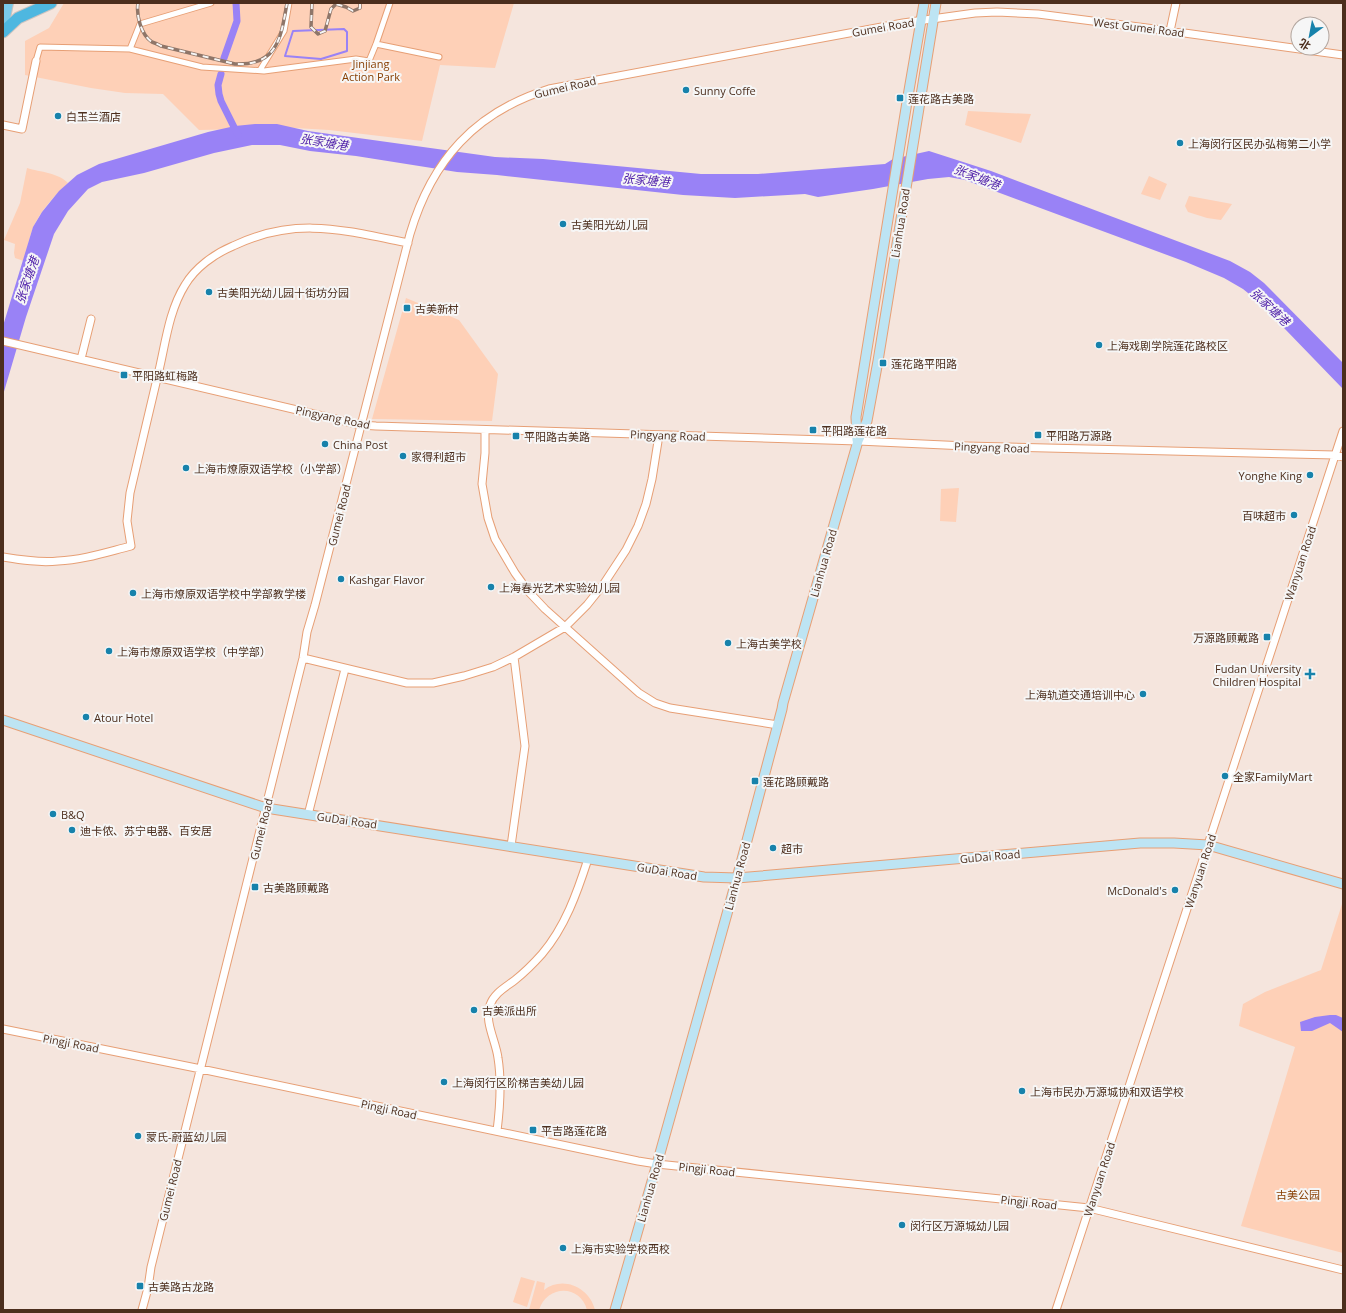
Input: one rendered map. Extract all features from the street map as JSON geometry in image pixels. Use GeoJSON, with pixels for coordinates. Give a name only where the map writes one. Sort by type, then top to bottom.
{"type":"FeatureCollection","features":[{"type":"Feature","properties":{"kind":"highway"},"geometry":{"type":"LineString","coordinates":[[3,32],[18,18],[51,3]]}},
{"type":"Feature","properties":{"kind":"main road"},"geometry":{"type":"LineString","coordinates":[[3,28],[8,3]]}},
{"type":"Feature","properties":{"kind":"main road","name":"Lianhua Road"},"geometry":{"type":"LineString","coordinates":[[858,441],[856,417],[924,3]]}},
{"type":"Feature","properties":{"kind":"main road","name":"Lianhua Road"},"geometry":{"type":"LineString","coordinates":[[615,1310],[737,878],[783,703],[858,441],[867,421],[936,3]]}},
{"type":"Feature","properties":{"kind":"main road","name":"GuDai Road"},"geometry":{"type":"LineString","coordinates":[[3,720],[266,808],[704,877],[737,878],[1140,843],[1174,843],[1208,845],[1343,884]]}},
{"type":"Feature","properties":{"kind":"street"},"geometry":{"type":"LineString","coordinates":[[130,49],[140,24],[212,3]]}},
{"type":"Feature","properties":{"kind":"street"},"geometry":{"type":"LineString","coordinates":[[260,70],[284,31],[289,3]]}},
{"type":"Feature","properties":{"kind":"street"},"geometry":{"type":"LineString","coordinates":[[3,125],[22,130],[40,47],[130,49],[202,67],[260,70],[356,59],[369,61],[390,3]]}},
{"type":"Feature","properties":{"kind":"street"},"geometry":{"type":"LineString","coordinates":[[1170,31],[1176,3]]}},
{"type":"Feature","properties":{"kind":"street","name":"West Gumei Road"},"geometry":{"type":"LineString","coordinates":[[934,18],[975,13],[1021,13],[1170,31],[1343,55]]}},
{"type":"Feature","properties":{"kind":"street","name":"Gumei Road"},"geometry":{"type":"LineString","coordinates":[[142,1310],[148,1288],[151,1267],[303,658],[307,632],[362,425],[408,243],[420,202],[435,175],[457,145],[477,126],[508,105],[549,89],[934,18]]}},
{"type":"Feature","properties":{"kind":"street"},"geometry":{"type":"LineString","coordinates":[[376,44],[439,57]]}},
{"type":"Feature","properties":{"kind":"street"},"geometry":{"type":"LineString","coordinates":[[3,557],[32,561],[58,562],[73,560],[131,546],[127,521],[130,493],[172,313],[185,284],[195,272],[209,260],[225,249],[245,240],[283,229],[304,228],[343,230],[408,243]]}},
{"type":"Feature","properties":{"kind":"street"},"geometry":{"type":"LineString","coordinates":[[81,359],[91,319]]}},
{"type":"Feature","properties":{"kind":"street","name":"Pingyang Road"},"geometry":{"type":"LineString","coordinates":[[3,341],[362,425],[858,441],[966,446],[1339,456]]}},
{"type":"Feature","properties":{"kind":"street"},"geometry":{"type":"LineString","coordinates":[[485,430],[485,453],[482,484],[488,518],[495,539],[515,573],[528,591],[545,609],[639,693],[655,703],[670,708],[778,725]]}},
{"type":"Feature","properties":{"kind":"street","name":"Wanyuan Road"},"geometry":{"type":"LineString","coordinates":[[1056,1310],[1313,521],[1339,456],[1343,431]]}},
{"type":"Feature","properties":{"kind":"street"},"geometry":{"type":"LineString","coordinates":[[303,658],[407,683],[433,683],[464,676],[493,667],[514,657],[565,627],[603,586],[626,550],[638,526],[646,504],[652,479],[659,435]]}},
{"type":"Feature","properties":{"kind":"street"},"geometry":{"type":"LineString","coordinates":[[511,846],[525,746],[514,657]]}},
{"type":"Feature","properties":{"kind":"street"},"geometry":{"type":"LineString","coordinates":[[308,815],[345,669]]}},
{"type":"Feature","properties":{"kind":"street"},"geometry":{"type":"LineString","coordinates":[[497,1131],[501,1094],[498,1058],[488,1023],[490,1006],[493,998],[525,971],[542,954],[556,935],[574,901],[588,859]]}},
{"type":"Feature","properties":{"kind":"street","name":"Pingji Road"},"geometry":{"type":"LineString","coordinates":[[3,1029],[657,1164],[1090,1208],[1343,1270]]}},
{"type":"Feature","properties":{"kind":"green space","name":"Jinjiang Action Park"},"geometry":{"type":"Polygon","coordinates":[[[64,3],[514,3],[495,68],[440,65],[422,141],[329,130],[295,128],[199,130],[163,94],[125,93],[25,75],[25,41],[49,28],[64,3]]]}},
{"type":"Feature","properties":{"kind":"green space"},"geometry":{"type":"Polygon","coordinates":[[[968,111],[1031,114],[1021,143],[965,125],[968,111]]]}},
{"type":"Feature","properties":{"kind":"green space"},"geometry":{"type":"Polygon","coordinates":[[[27,168],[60,177],[68,183],[48,204],[36,222],[30,236],[24,261],[15,258],[15,244],[4,240],[20,203],[27,168]]]}},
{"type":"Feature","properties":{"kind":"green space"},"geometry":{"type":"Polygon","coordinates":[[[1149,176],[1167,184],[1160,200],[1141,194],[1149,176]]]}},
{"type":"Feature","properties":{"kind":"green space"},"geometry":{"type":"Polygon","coordinates":[[[1189,196],[1232,204],[1221,220],[1207,218],[1188,212],[1185,206],[1189,196]]]}},
{"type":"Feature","properties":{"kind":"green space"},"geometry":{"type":"Polygon","coordinates":[[[406,298],[459,320],[498,374],[492,421],[372,419],[406,298]]]}},
{"type":"Feature","properties":{"kind":"green space"},"geometry":{"type":"Polygon","coordinates":[[[959,488],[956,522],[940,521],[941,489],[959,488]]]}},
{"type":"Feature","properties":{"kind":"green space","name":"古美公园"},"geometry":{"type":"Polygon","coordinates":[[[1342,904],[1343,1253],[1241,1226],[1295,1047],[1239,1026],[1243,1004],[1265,992],[1321,970],[1342,904]]]}},
{"type":"Feature","properties":{"kind":"green space"},"geometry":{"type":"Polygon","coordinates":[[[521,1277],[535,1281],[527,1307],[513,1302],[521,1277]]]}},
{"type":"Feature","properties":{"kind":"green space"},"geometry":{"type":"Polygon","coordinates":[[[537,1281],[545,1283],[544,1290],[559,1284],[575,1286],[588,1295],[595,1310],[587,1310],[578,1296],[571,1292],[563,1291],[556,1292],[549,1296],[543,1302],[539,1310],[529,1310],[537,1281]]]}},
{"type":"Feature","properties":{"kind":"water","name":"张家塘港"},"geometry":{"type":"Polygon","coordinates":[[[277,124],[308,131],[495,157],[543,159],[701,174],[758,174],[885,164],[893,159],[929,151],[991,171],[1230,261],[1250,272],[1264,283],[1343,363],[1343,389],[1258,301],[1243,289],[1224,278],[1186,262],[965,180],[949,177],[928,179],[818,197],[805,194],[735,198],[683,195],[457,172],[356,156],[310,151],[280,145],[252,145],[214,153],[144,173],[102,182],[88,189],[68,211],[54,234],[26,317],[3,395],[3,326],[33,227],[42,212],[59,191],[77,175],[99,164],[208,132],[235,126],[277,124]]]}},
{"type":"Feature","properties":{"kind":"water"},"geometry":{"type":"Polygon","coordinates":[[[1336,1015],[1343,1018],[1343,1032],[1330,1023],[1312,1031],[1301,1031],[1300,1022],[1315,1017],[1336,1015]]]}},
{"type":"Feature","properties":{"kind":"waterway"},"geometry":{"type":"LineString","coordinates":[[224,58],[237,21],[236,3]]}},
{"type":"Feature","properties":{"kind":"waterway"},"geometry":{"type":"LineString","coordinates":[[344,29],[347,32],[347,51],[321,59],[285,56],[293,31],[344,29]]}},
{"type":"Feature","properties":{"kind":"waterway"},"geometry":{"type":"LineString","coordinates":[[221,74],[218,85],[219,94],[238,135]]}},
{"type":"Feature","properties":{"kind":"railway"},"geometry":{"type":"LineString","coordinates":[[138,3],[138,13],[142,30],[152,42],[161,46],[235,64],[249,63],[260,60],[269,55],[279,38],[287,3]]}},
{"type":"Feature","properties":{"kind":"railway"},"geometry":{"type":"LineString","coordinates":[[312,3],[311,27],[318,34],[325,31],[331,9],[336,4],[353,11],[360,8],[360,3]]}},
{"type":"Feature","properties":{"kind":"place","name":"Sunny Coffe"},"geometry":{"type":"Point","coordinates":[686,90]}},
{"type":"Feature","properties":{"kind":"place","name":"莲花路古美路"},"geometry":{"type":"Point","coordinates":[900,98]}},
{"type":"Feature","properties":{"kind":"place","name":"白玉兰酒店"},"geometry":{"type":"Point","coordinates":[58,116]}},
{"type":"Feature","properties":{"kind":"place","name":"上海闵行区民办弘梅第二小学"},"geometry":{"type":"Point","coordinates":[1180,143]}},
{"type":"Feature","properties":{"kind":"place","name":"古美阳光幼儿园"},"geometry":{"type":"Point","coordinates":[563,224]}},
{"type":"Feature","properties":{"kind":"place","name":"古美阳光幼儿园十街坊分园"},"geometry":{"type":"Point","coordinates":[209,292]}},
{"type":"Feature","properties":{"kind":"place","name":"古美新村"},"geometry":{"type":"Point","coordinates":[407,308]}},
{"type":"Feature","properties":{"kind":"place","name":"上海戏剧学院莲花路校区"},"geometry":{"type":"Point","coordinates":[1099,345]}},
{"type":"Feature","properties":{"kind":"place","name":"莲花路平阳路"},"geometry":{"type":"Point","coordinates":[883,363]}},
{"type":"Feature","properties":{"kind":"place","name":"平阳路虹梅路"},"geometry":{"type":"Point","coordinates":[124,375]}},
{"type":"Feature","properties":{"kind":"place","name":"平阳路莲花路"},"geometry":{"type":"Point","coordinates":[813,430]}},
{"type":"Feature","properties":{"kind":"place","name":"平阳路万源路"},"geometry":{"type":"Point","coordinates":[1038,435]}},
{"type":"Feature","properties":{"kind":"place","name":"平阳路古美路"},"geometry":{"type":"Point","coordinates":[516,436]}},
{"type":"Feature","properties":{"kind":"place","name":"China Post"},"geometry":{"type":"Point","coordinates":[325,444]}},
{"type":"Feature","properties":{"kind":"place","name":"家得利超市"},"geometry":{"type":"Point","coordinates":[403,456]}},
{"type":"Feature","properties":{"kind":"place","name":"上海市燎原双语学校（小学部）"},"geometry":{"type":"Point","coordinates":[186,468]}},
{"type":"Feature","properties":{"kind":"place","name":"Yonghe King"},"geometry":{"type":"Point","coordinates":[1310,475]}},
{"type":"Feature","properties":{"kind":"place","name":"百味超市"},"geometry":{"type":"Point","coordinates":[1294,515]}},
{"type":"Feature","properties":{"kind":"place","name":"Kashgar Flavor"},"geometry":{"type":"Point","coordinates":[341,579]}},
{"type":"Feature","properties":{"kind":"place","name":"上海春光艺术实验幼儿园"},"geometry":{"type":"Point","coordinates":[491,587]}},
{"type":"Feature","properties":{"kind":"place","name":"上海市燎原双语学校中学部教学楼"},"geometry":{"type":"Point","coordinates":[133,593]}},
{"type":"Feature","properties":{"kind":"place","name":"万源路顾戴路"},"geometry":{"type":"Point","coordinates":[1267,637]}},
{"type":"Feature","properties":{"kind":"place","name":"上海古美学校"},"geometry":{"type":"Point","coordinates":[728,643]}},
{"type":"Feature","properties":{"kind":"place","name":"上海市燎原双语学校（中学部）"},"geometry":{"type":"Point","coordinates":[109,651]}},
{"type":"Feature","properties":{"kind":"place","name":"Fudan University Children Hospital"},"geometry":{"type":"Point","coordinates":[1310,674]}},
{"type":"Feature","properties":{"kind":"place","name":"上海轨道交通培训中心"},"geometry":{"type":"Point","coordinates":[1143,694]}},
{"type":"Feature","properties":{"kind":"place","name":"Atour Hotel"},"geometry":{"type":"Point","coordinates":[86,717]}},
{"type":"Feature","properties":{"kind":"place","name":"全家FamilyMart"},"geometry":{"type":"Point","coordinates":[1225,776]}},
{"type":"Feature","properties":{"kind":"place","name":"莲花路顾戴路"},"geometry":{"type":"Point","coordinates":[755,781]}},
{"type":"Feature","properties":{"kind":"place","name":"B&Q"},"geometry":{"type":"Point","coordinates":[53,814]}},
{"type":"Feature","properties":{"kind":"place","name":"迪卡侬、苏宁电器、百安居"},"geometry":{"type":"Point","coordinates":[72,830]}},
{"type":"Feature","properties":{"kind":"place","name":"超市"},"geometry":{"type":"Point","coordinates":[773,848]}},
{"type":"Feature","properties":{"kind":"place","name":"古美路顾戴路"},"geometry":{"type":"Point","coordinates":[255,887]}},
{"type":"Feature","properties":{"kind":"place","name":"McDonald's"},"geometry":{"type":"Point","coordinates":[1175,890]}},
{"type":"Feature","properties":{"kind":"place","name":"古美派出所"},"geometry":{"type":"Point","coordinates":[474,1010]}},
{"type":"Feature","properties":{"kind":"place","name":"上海闵行区阶梯吉美幼儿园"},"geometry":{"type":"Point","coordinates":[444,1082]}},
{"type":"Feature","properties":{"kind":"place","name":"上海市民办万源城协和双语学校"},"geometry":{"type":"Point","coordinates":[1022,1091]}},
{"type":"Feature","properties":{"kind":"place","name":"平吉路莲花路"},"geometry":{"type":"Point","coordinates":[533,1130]}},
{"type":"Feature","properties":{"kind":"place","name":"蒙氏-蔚蓝幼儿园"},"geometry":{"type":"Point","coordinates":[138,1136]}},
{"type":"Feature","properties":{"kind":"place","name":"闵行区万源城幼儿园"},"geometry":{"type":"Point","coordinates":[902,1225]}},
{"type":"Feature","properties":{"kind":"place","name":"上海市实验学校西校"},"geometry":{"type":"Point","coordinates":[563,1248]}},
{"type":"Feature","properties":{"kind":"place","name":"古美路古龙路"},"geometry":{"type":"Point","coordinates":[140,1286]}}]}
